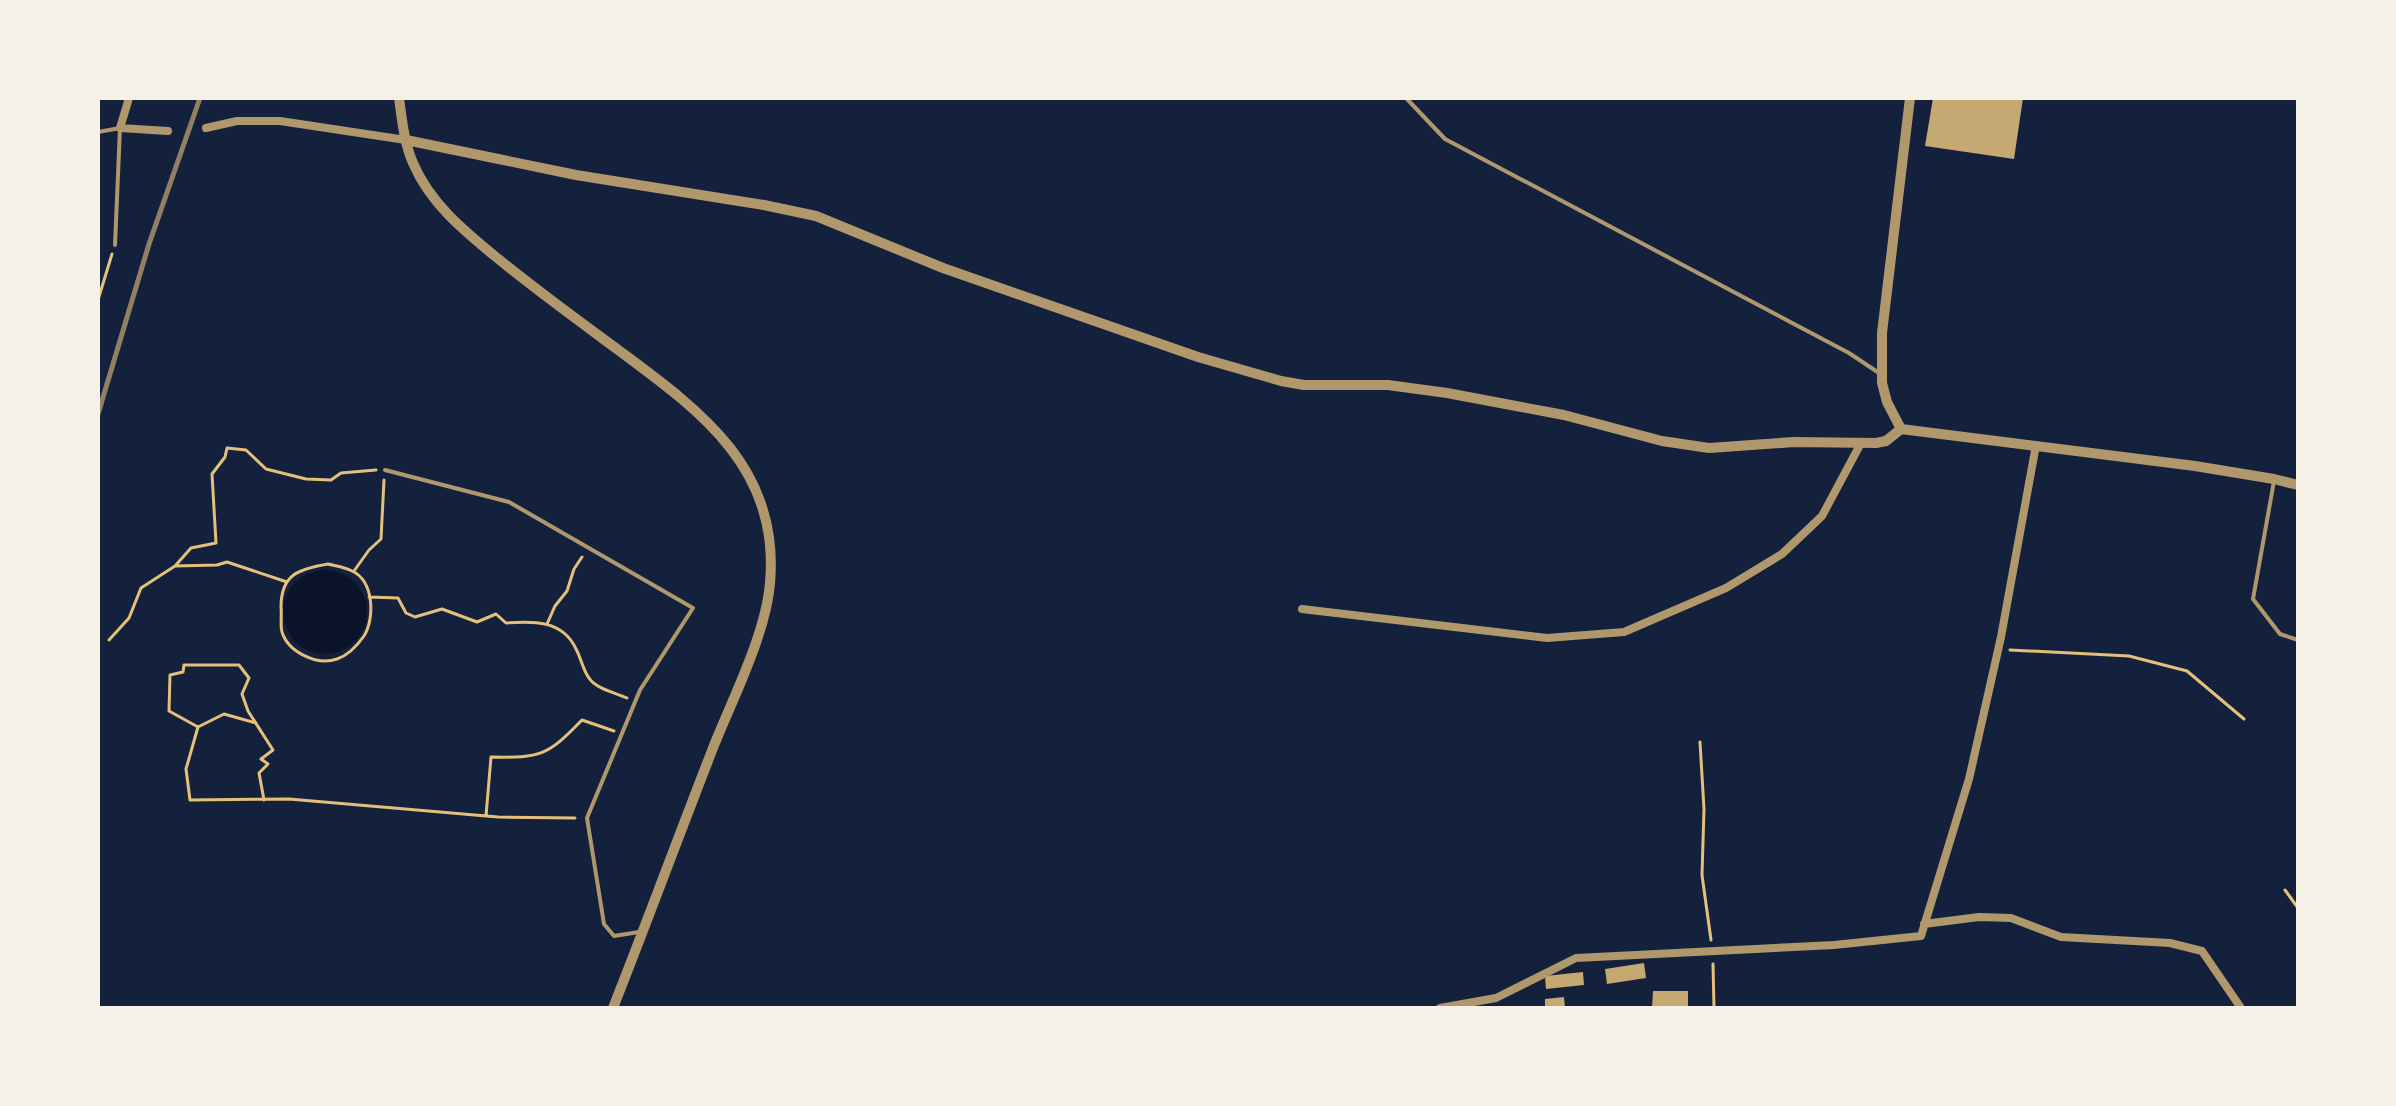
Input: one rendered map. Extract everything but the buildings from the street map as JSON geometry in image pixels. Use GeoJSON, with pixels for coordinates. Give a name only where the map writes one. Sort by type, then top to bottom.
{"type":"FeatureCollection","features":[{"type":"Feature","properties":{"kind":"street"},"geometry":{"type":"LineString","coordinates":[[129,98],[120,128],[168,131]]}},
{"type":"Feature","properties":{"kind":"street"},"geometry":{"type":"LineString","coordinates":[[399,98],[412,163],[454,223],[518,275],[677,393],[712,426],[737,455],[748,474],[765,521],[771,568],[765,610],[743,677],[613,1008]]}},
{"type":"Feature","properties":{"kind":"street"},"geometry":{"type":"LineString","coordinates":[[1901,429],[1887,402],[1882,375],[1883,320],[1899,209],[1910,98]]}},
{"type":"Feature","properties":{"kind":"street"},"geometry":{"type":"LineString","coordinates":[[206,128],[237,121],[280,121],[406,140],[576,175],[816,216],[953,272],[1198,357],[1291,383],[1388,385],[1447,393],[1564,415],[1662,441],[1698,447],[1886,441],[1901,429],[2036,445],[2298,485]]}},
{"type":"Feature","properties":{"kind":"street"},"geometry":{"type":"LineString","coordinates":[[1302,609],[1547,638],[1624,632],[1726,588],[1782,554],[1822,516],[1861,443]]}},
{"type":"Feature","properties":{"kind":"street"},"geometry":{"type":"LineString","coordinates":[[1440,1008],[1496,998],[1576,958],[1834,945],[1921,936],[1969,779],[1998,649],[2036,445]]}},
{"type":"Feature","properties":{"kind":"street"},"geometry":{"type":"LineString","coordinates":[[1924,924],[1979,917],[2011,918],[2061,937],[2170,943],[2202,951],[2241,1008]]}},
{"type":"Feature","properties":{"kind":"lane"},"geometry":{"type":"LineString","coordinates":[[121,98],[125,109]]}},
{"type":"Feature","properties":{"kind":"lane"},"geometry":{"type":"LineString","coordinates":[[1406,98],[1445,139],[1849,353],[1882,375]]}},
{"type":"Feature","properties":{"kind":"lane"},"geometry":{"type":"LineString","coordinates":[[98,132],[120,128],[115,245]]}},
{"type":"Feature","properties":{"kind":"lane"},"geometry":{"type":"LineString","coordinates":[[385,470],[509,502],[693,608],[635,702],[587,818],[604,924],[614,936],[641,932]]}},
{"type":"Feature","properties":{"kind":"lane"},"geometry":{"type":"LineString","coordinates":[[2274,479],[2253,599],[2280,634],[2298,640]]}},
{"type":"Feature","properties":{"kind":"path"},"geometry":{"type":"LineString","coordinates":[[98,300],[115,245]]}},
{"type":"Feature","properties":{"kind":"path"},"geometry":{"type":"LineString","coordinates":[[109,640],[129,618],[141,588],[175,566],[191,548],[216,543],[212,474],[225,457],[227,448],[246,450],[266,469],[306,479],[331,480],[341,473],[385,470],[381,539],[354,571]]}},
{"type":"Feature","properties":{"kind":"path"},"geometry":{"type":"LineString","coordinates":[[547,624],[555,606],[567,591],[574,569],[589,548]]}},
{"type":"Feature","properties":{"kind":"path"},"geometry":{"type":"LineString","coordinates":[[175,566],[227,562],[287,582]]}},
{"type":"Feature","properties":{"kind":"path"},"geometry":{"type":"LineString","coordinates":[[328,564],[354,571],[366,586],[372,606],[370,626],[355,649],[335,660],[308,658],[289,646],[282,631],[281,593],[287,582],[290,576],[308,567],[328,564]]}},
{"type":"Feature","properties":{"kind":"path"},"geometry":{"type":"LineString","coordinates":[[369,597],[398,598],[406,613],[415,617],[442,609],[477,622],[496,614],[506,623],[557,626],[574,644],[588,678],[594,684],[635,702]]}},
{"type":"Feature","properties":{"kind":"path"},"geometry":{"type":"LineString","coordinates":[[1998,649],[2129,656],[2187,671],[2244,719]]}},
{"type":"Feature","properties":{"kind":"path"},"geometry":{"type":"LineString","coordinates":[[198,727],[169,711],[170,675],[183,672],[184,665],[239,665],[249,678],[242,694],[273,750],[261,759],[268,764],[259,773],[264,800]]}},
{"type":"Feature","properties":{"kind":"path"},"geometry":{"type":"LineString","coordinates":[[256,723],[224,714],[198,727],[186,769],[190,800],[289,799],[486,816],[587,818]]}},
{"type":"Feature","properties":{"kind":"path"},"geometry":{"type":"LineString","coordinates":[[486,816],[491,757],[530,758],[557,745],[582,720],[622,733]]}},
{"type":"Feature","properties":{"kind":"path"},"geometry":{"type":"LineString","coordinates":[[1700,742],[1704,809],[1702,875],[1713,951],[1714,1008]]}},
{"type":"Feature","properties":{"kind":"path"},"geometry":{"type":"LineString","coordinates":[[2285,890],[2298,908]]}},
{"type":"Feature","properties":{"kind":"water"},"geometry":{"type":"Polygon","coordinates":[[[325,570],[341,573],[355,582],[364,596],[367,612],[364,628],[355,642],[341,651],[325,654],[309,651],[295,642],[286,628],[283,612],[286,596],[295,582],[309,573],[325,570]]]}},
{"type":"Feature","properties":{"kind":"railway"},"geometry":{"type":"LineString","coordinates":[[98,414],[149,244],[200,98]]}}]}
